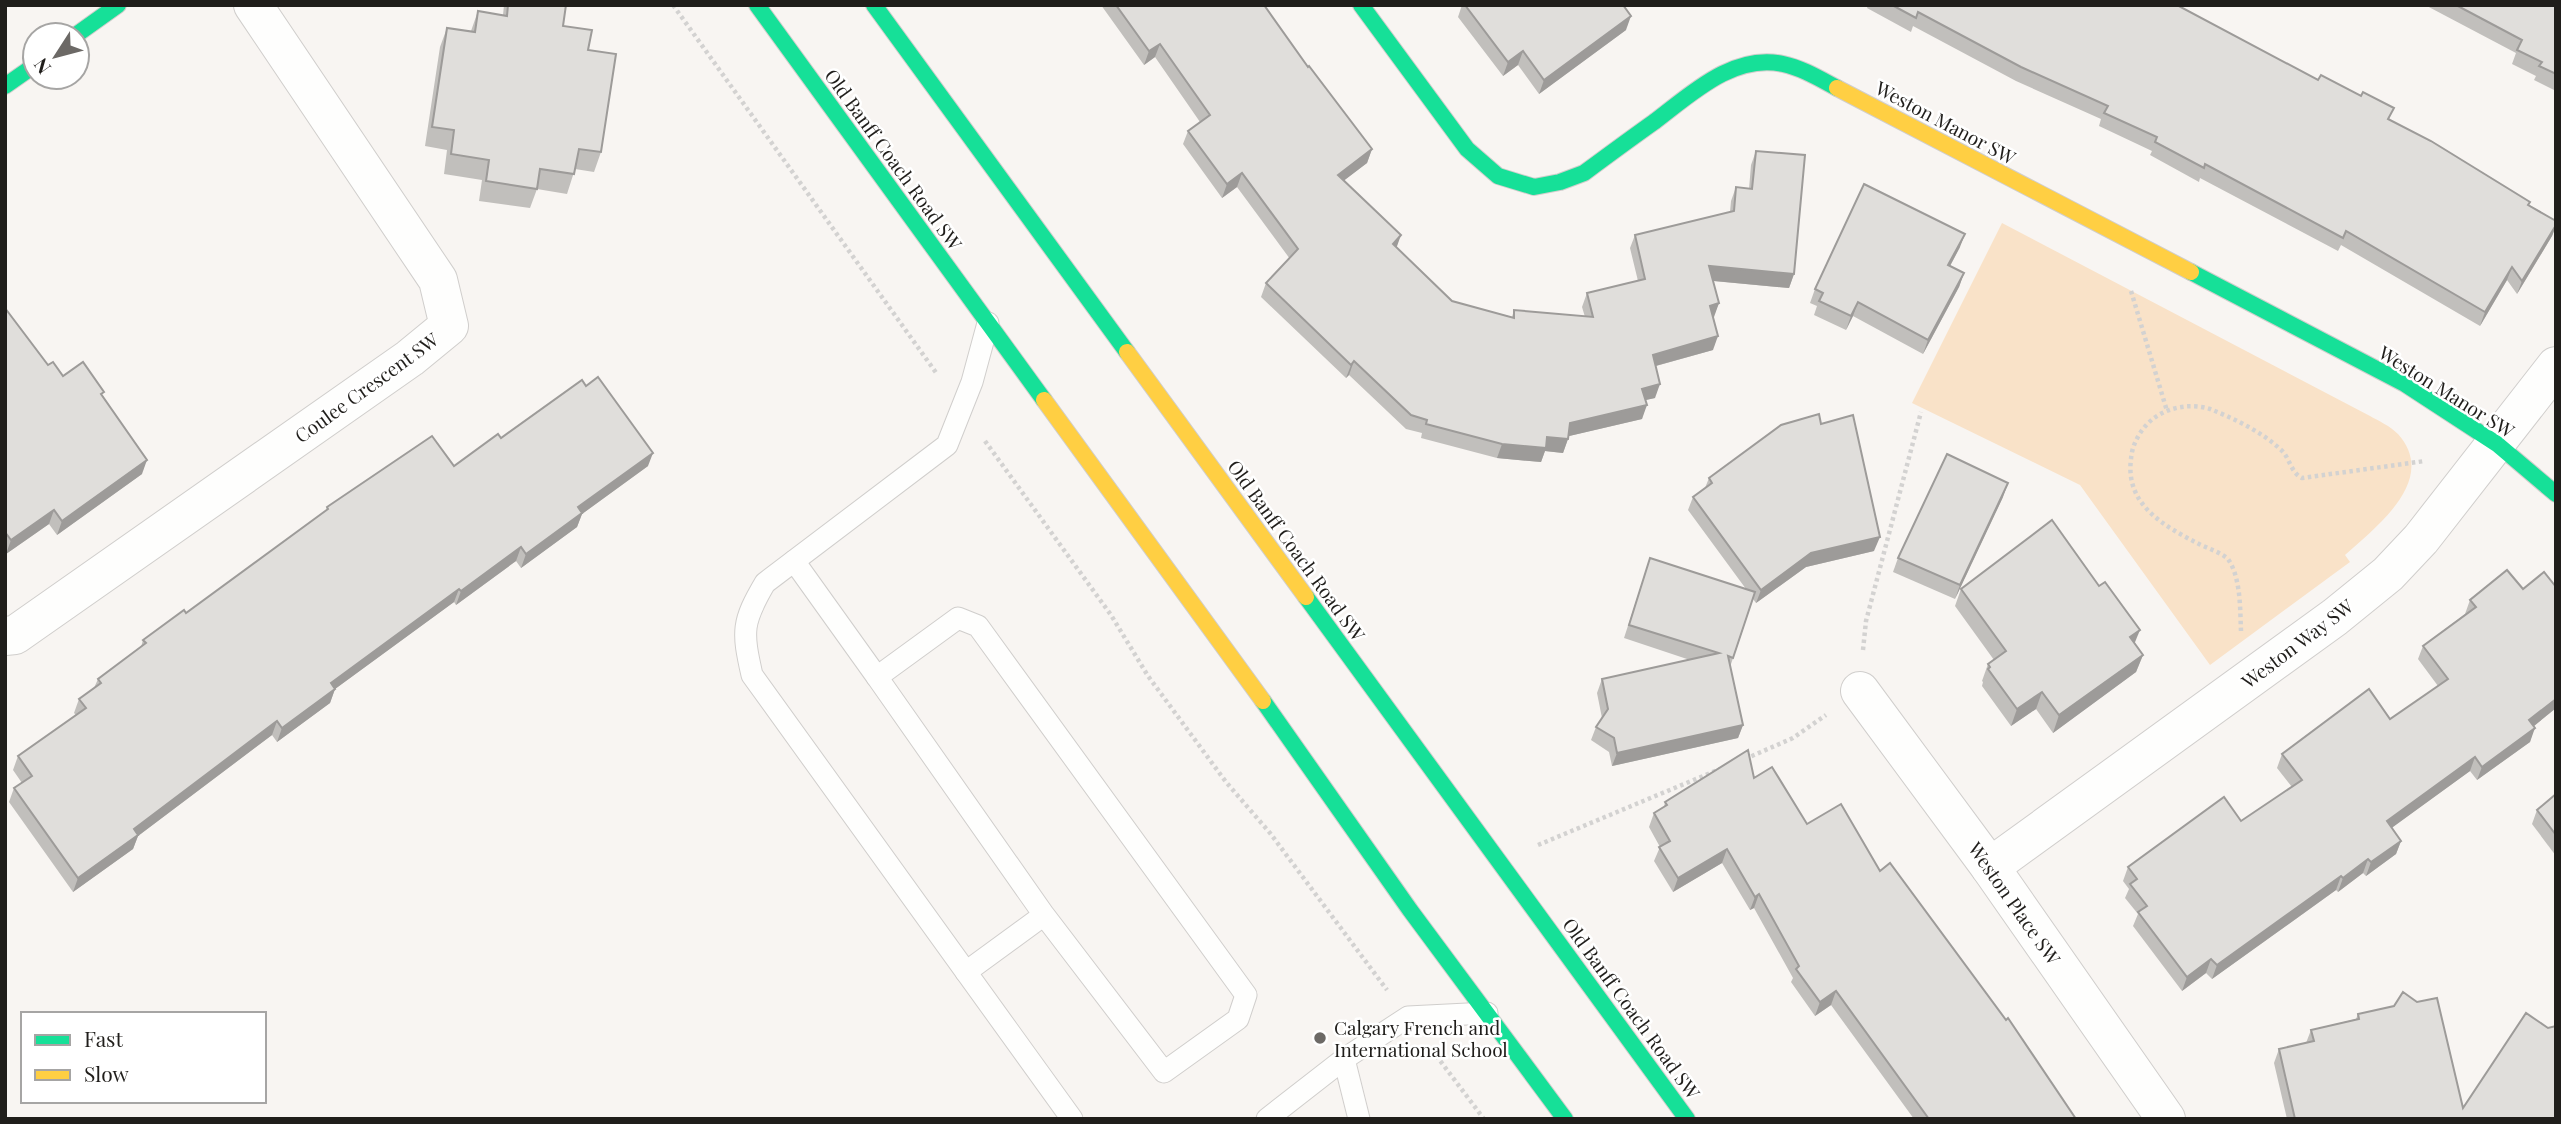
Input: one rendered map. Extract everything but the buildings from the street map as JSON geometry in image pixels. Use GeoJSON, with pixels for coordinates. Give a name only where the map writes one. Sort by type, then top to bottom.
{"type":"FeatureCollection","features":[{"type":"Feature","properties":{"kind":"main road"},"geometry":{"type":"LineString","coordinates":[[91,24],[118,5]]}},
{"type":"Feature","properties":{"kind":"main road","name":"Old Banff Coach Road SW"},"geometry":{"type":"LineString","coordinates":[[757,5],[1242,671],[1410,910],[1565,1119]]}},
{"type":"Feature","properties":{"kind":"main road","name":"Old Banff Coach Road SW"},"geometry":{"type":"LineString","coordinates":[[874,5],[1687,1119]]}},
{"type":"Feature","properties":{"kind":"main road"},"geometry":{"type":"LineString","coordinates":[[883,5],[907,49]]}},
{"type":"Feature","properties":{"kind":"main road","name":"Weston Manor SW"},"geometry":{"type":"LineString","coordinates":[[1361,5],[1466,149],[1498,176],[1534,187],[1560,182],[1584,173],[1710,80],[1738,67],[1765,62],[1783,64],[1810,74],[2118,237],[2405,384],[2497,444],[2556,494]]}},
{"type":"Feature","properties":{"kind":"main road"},"geometry":{"type":"LineString","coordinates":[[5,86],[21,75]]}},
{"type":"Feature","properties":{"kind":"street","name":"Coulee Crescent SW"},"geometry":{"type":"LineString","coordinates":[[5,636],[15,635],[410,358],[449,326],[438,280],[253,5]]}},
{"type":"Feature","properties":{"kind":"street","name":"Weston Way SW"},"geometry":{"type":"LineString","coordinates":[[1990,867],[2335,617],[2388,574],[2421,539],[2556,366]]}},
{"type":"Feature","properties":{"kind":"street","name":"Weston Place SW"},"geometry":{"type":"LineString","coordinates":[[1860,691],[1990,867],[2166,1119]]}},
{"type":"Feature","properties":{"kind":"lane"},"geometry":{"type":"LineString","coordinates":[[988,323],[972,382],[947,445],[765,583],[748,611],[744,639],[752,675],[1072,1119]]}},
{"type":"Feature","properties":{"kind":"lane"},"geometry":{"type":"LineString","coordinates":[[794,561],[1044,915],[1164,1072],[1238,1019],[1246,995],[978,626],[958,618],[877,677]]}},
{"type":"Feature","properties":{"kind":"lane"},"geometry":{"type":"LineString","coordinates":[[966,972],[1044,915]]}},
{"type":"Feature","properties":{"kind":"lane"},"geometry":{"type":"LineString","coordinates":[[1267,1119],[1344,1059],[1408,1017],[1487,1013]]}},
{"type":"Feature","properties":{"kind":"lane"},"geometry":{"type":"LineString","coordinates":[[1344,1059],[1359,1119]]}},
{"type":"Feature","properties":{"kind":"path"},"geometry":{"type":"LineString","coordinates":[[673,5],[1111,615],[1156,687],[1226,782],[1270,833],[1484,1119]]}},
{"type":"Feature","properties":{"kind":"path"},"geometry":{"type":"LineString","coordinates":[[2118,237],[2132,296],[2166,411]]}},
{"type":"Feature","properties":{"kind":"path"},"geometry":{"type":"LineString","coordinates":[[2252,677],[2242,635],[2238,592],[2232,565],[2222,555],[2154,519],[2134,492],[2130,470],[2134,444],[2146,425],[2166,411],[2192,406],[2218,413],[2279,448],[2295,473],[2302,478],[2407,465],[2433,459]]}},
{"type":"Feature","properties":{"kind":"path"},"geometry":{"type":"LineString","coordinates":[[1744,759],[1793,738],[1860,691],[1866,621],[1921,412]]}},
{"type":"Feature","properties":{"kind":"path"},"geometry":{"type":"LineString","coordinates":[[1498,861],[1732,764]]}},
{"type":"Feature","properties":{"kind":"shaded area"},"geometry":{"type":"Polygon","coordinates":[[[2002,223],[2381,422],[2398,434],[2409,451],[2411,468],[2407,485],[2386,517],[2345,555],[2350,562],[2210,665],[2080,485],[1912,403],[2002,223]]]}},
{"type":"Feature","properties":{"kind":"traffic: fast"},"geometry":{"type":"LineString","coordinates":[[91,24],[118,5]]}},
{"type":"Feature","properties":{"kind":"traffic: fast"},"geometry":{"type":"LineString","coordinates":[[757,5],[1044,400]]}},
{"type":"Feature","properties":{"kind":"traffic: fast"},"geometry":{"type":"LineString","coordinates":[[874,5],[1127,352]]}},
{"type":"Feature","properties":{"kind":"traffic: fast"},"geometry":{"type":"LineString","coordinates":[[1361,5],[1467,149],[1498,176],[1534,187],[1560,182],[1584,173],[1697,89],[1730,70],[1765,62],[1783,64],[1811,74],[1837,88]]}},
{"type":"Feature","properties":{"kind":"traffic: fast"},"geometry":{"type":"LineString","coordinates":[[5,86],[21,75]]}},
{"type":"Feature","properties":{"kind":"traffic: fast"},"geometry":{"type":"LineString","coordinates":[[2191,272],[2405,384],[2497,444],[2556,494]]}},
{"type":"Feature","properties":{"kind":"traffic: fast"},"geometry":{"type":"LineString","coordinates":[[1306,597],[1687,1119]]}},
{"type":"Feature","properties":{"kind":"traffic: fast"},"geometry":{"type":"LineString","coordinates":[[1263,701],[1410,910],[1565,1119]]}},
{"type":"Feature","properties":{"kind":"traffic: slow"},"geometry":{"type":"LineString","coordinates":[[1837,88],[2191,272]]}},
{"type":"Feature","properties":{"kind":"traffic: slow"},"geometry":{"type":"LineString","coordinates":[[1127,352],[1306,597]]}},
{"type":"Feature","properties":{"kind":"traffic: slow"},"geometry":{"type":"LineString","coordinates":[[1044,400],[1263,701]]}},
{"type":"Feature","properties":{"kind":"place","name":"Calgary French and International School"},"geometry":{"type":"Point","coordinates":[1320,1038]}}]}
